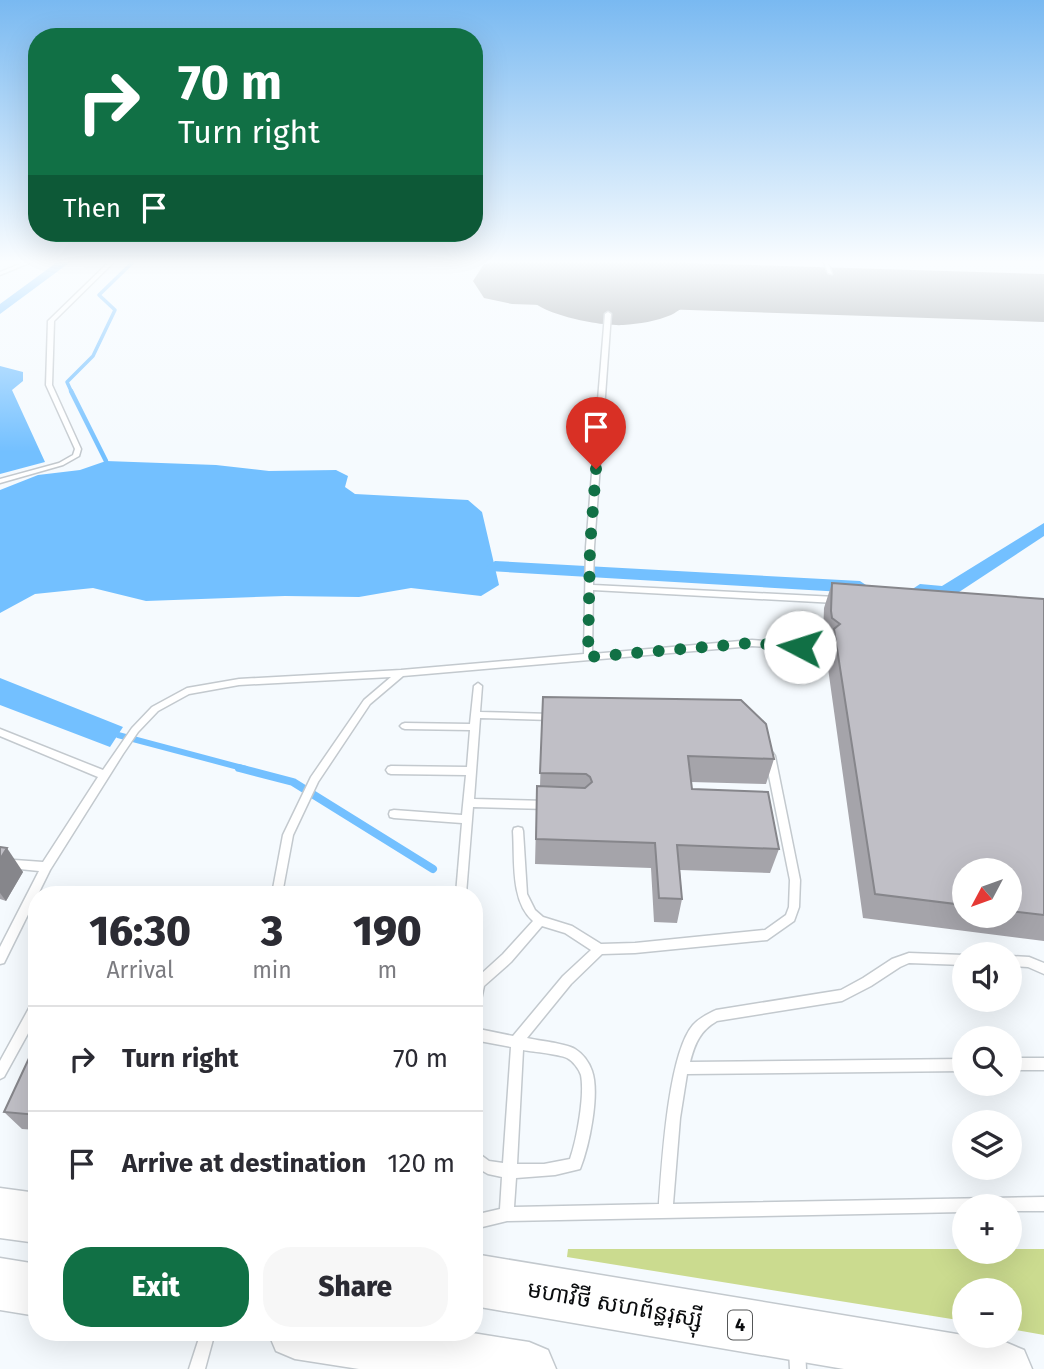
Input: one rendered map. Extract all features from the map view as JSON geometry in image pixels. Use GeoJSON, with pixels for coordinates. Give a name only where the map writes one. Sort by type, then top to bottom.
{"type":"FeatureCollection","features":[{"type":"Feature","properties":{"kind":"highway"},"geometry":{"type":"LineString","coordinates":[[0,1213],[28,1217]]}},
{"type":"Feature","properties":{"kind":"highway","name":"មហាវិថី សហព័ន្ធរុស្ស៊ី"},"geometry":{"type":"LineString","coordinates":[[483,1282],[797,1352],[1005,1369]]}},
{"type":"Feature","properties":{"kind":"highway"},"geometry":{"type":"LineString","coordinates":[[0,1284],[28,1289]]}},
{"type":"Feature","properties":{"kind":"highway"},"geometry":{"type":"LineString","coordinates":[[380,1341],[409,1344],[529,1369]]}},
{"type":"Feature","properties":{"kind":"lane"},"geometry":{"type":"LineString","coordinates":[[0,481],[61,464],[76,456],[78,449],[49,385],[51,324]]}},
{"type":"Feature","properties":{"kind":"lane"},"geometry":{"type":"LineString","coordinates":[[588,657],[590,547],[607,324]]}},
{"type":"Feature","properties":{"kind":"lane"},"geometry":{"type":"LineString","coordinates":[[589,587],[851,601]]}},
{"type":"Feature","properties":{"kind":"lane"},"geometry":{"type":"LineString","coordinates":[[36,886],[104,775],[135,730],[155,709],[187,691],[239,682],[401,673],[752,643],[825,649]]}},
{"type":"Feature","properties":{"kind":"lane"},"geometry":{"type":"LineString","coordinates":[[278,886],[288,835],[314,780],[368,702],[401,673]]}},
{"type":"Feature","properties":{"kind":"lane"},"geometry":{"type":"LineString","coordinates":[[462,886],[478,685]]}},
{"type":"Feature","properties":{"kind":"lane"},"geometry":{"type":"LineString","coordinates":[[405,726],[558,717]]}},
{"type":"Feature","properties":{"kind":"lane"},"geometry":{"type":"LineString","coordinates":[[0,732],[104,775]]}},
{"type":"Feature","properties":{"kind":"lane"},"geometry":{"type":"LineString","coordinates":[[518,831],[522,894],[531,914],[540,921],[568,929],[600,949],[766,935],[790,918],[794,907],[795,880],[767,746]]}},
{"type":"Feature","properties":{"kind":"lane"},"geometry":{"type":"LineString","coordinates":[[391,770],[472,771]]}},
{"type":"Feature","properties":{"kind":"lane"},"geometry":{"type":"LineString","coordinates":[[470,803],[557,806]]}},
{"type":"Feature","properties":{"kind":"lane"},"geometry":{"type":"LineString","coordinates":[[394,814],[467,819]]}},
{"type":"Feature","properties":{"kind":"lane"},"geometry":{"type":"LineString","coordinates":[[0,863],[46,867]]}},
{"type":"Feature","properties":{"kind":"lane"},"geometry":{"type":"LineString","coordinates":[[0,959],[28,903]]}},
{"type":"Feature","properties":{"kind":"lane"},"geometry":{"type":"LineString","coordinates":[[483,973],[507,958],[540,921]]}},
{"type":"Feature","properties":{"kind":"lane"},"geometry":{"type":"LineString","coordinates":[[507,1214],[517,1041],[567,980],[600,949]]}},
{"type":"Feature","properties":{"kind":"lane"},"geometry":{"type":"LineString","coordinates":[[666,1210],[681,1068],[696,1030],[705,1021],[716,1016],[842,995],[888,967],[909,958],[952,960]]}},
{"type":"Feature","properties":{"kind":"lane"},"geometry":{"type":"LineString","coordinates":[[1022,962],[1029,962],[1044,970]]}},
{"type":"Feature","properties":{"kind":"lane"},"geometry":{"type":"LineString","coordinates":[[0,1073],[28,1022]]}},
{"type":"Feature","properties":{"kind":"lane"},"geometry":{"type":"LineString","coordinates":[[483,1035],[570,1053],[582,1063],[587,1075],[582,1151],[575,1164],[557,1170],[509,1169],[483,1164]]}},
{"type":"Feature","properties":{"kind":"lane"},"geometry":{"type":"LineString","coordinates":[[1022,1064],[1044,1064]]}},
{"type":"Feature","properties":{"kind":"lane"},"geometry":{"type":"LineString","coordinates":[[681,1068],[952,1065]]}},
{"type":"Feature","properties":{"kind":"lane"},"geometry":{"type":"LineString","coordinates":[[483,1220],[507,1214],[1044,1205]]}},
{"type":"Feature","properties":{"kind":"lane"},"geometry":{"type":"LineString","coordinates":[[197,1369],[205,1341]]}},
{"type":"Feature","properties":{"kind":"green space"},"geometry":{"type":"Polygon","coordinates":[[[568,1249],[952,1249],[952,1264],[1022,1264],[1022,1249],[1044,1249],[1044,1335],[1022,1331],[1022,1278],[952,1278],[952,1319],[567,1257],[568,1249]]]}},
{"type":"Feature","properties":{"kind":"water"},"geometry":{"type":"Polygon","coordinates":[[[0,366],[23,372],[23,381],[12,390],[45,462],[0,474],[0,366]]]}},
{"type":"Feature","properties":{"kind":"water"},"geometry":{"type":"Polygon","coordinates":[[[106,461],[216,465],[269,471],[336,470],[348,476],[345,487],[355,494],[468,500],[482,512],[499,585],[481,596],[411,588],[359,597],[285,596],[146,601],[93,588],[35,594],[0,613],[0,490],[38,475],[80,470],[106,461]]]}},
{"type":"Feature","properties":{"kind":"water"},"geometry":{"type":"Polygon","coordinates":[[[0,678],[123,727],[110,747],[0,705],[0,678]]]}},
{"type":"Feature","properties":{"kind":"building"},"geometry":{"type":"Polygon","coordinates":[[[832,583],[1044,599],[1044,915],[1022,912],[1022,858],[952,858],[952,904],[875,894],[834,629],[840,624],[832,618],[832,583]]]}},
{"type":"Feature","properties":{"kind":"building"},"geometry":{"type":"Polygon","coordinates":[[[543,697],[741,700],[766,724],[774,759],[688,756],[692,789],[768,792],[779,849],[677,845],[682,899],[659,898],[655,843],[536,839],[537,786],[585,788],[592,782],[586,774],[540,773],[543,697]]]}},
{"type":"Feature","properties":{"kind":"building"},"geometry":{"type":"Polygon","coordinates":[[[0,847],[7,848],[0,859],[0,847]]]}},
{"type":"Feature","properties":{"kind":"building"},"geometry":{"type":"Polygon","coordinates":[[[28,1060],[28,1114],[4,1112],[28,1060]]]}},
{"type":"Feature","properties":{"kind":"waterway"},"geometry":{"type":"LineString","coordinates":[[72,393],[67,382],[93,356],[108,324]]}},
{"type":"Feature","properties":{"kind":"waterway"},"geometry":{"type":"LineString","coordinates":[[72,393],[106,461]]}},
{"type":"Feature","properties":{"kind":"waterway"},"geometry":{"type":"LineString","coordinates":[[920,590],[946,592],[1044,528]]}},
{"type":"Feature","properties":{"kind":"waterway"},"geometry":{"type":"LineString","coordinates":[[495,567],[860,587]]}},
{"type":"Feature","properties":{"kind":"waterway"},"geometry":{"type":"LineString","coordinates":[[118,735],[246,769]]}},
{"type":"Feature","properties":{"kind":"waterway"},"geometry":{"type":"LineString","coordinates":[[239,768],[293,782],[433,869]]}},
{"type":"Feature","properties":{"kind":"route"},"geometry":{"type":"LineString","coordinates":[[596,469],[590,547],[588,657],[752,643],[800,647]]}}]}
